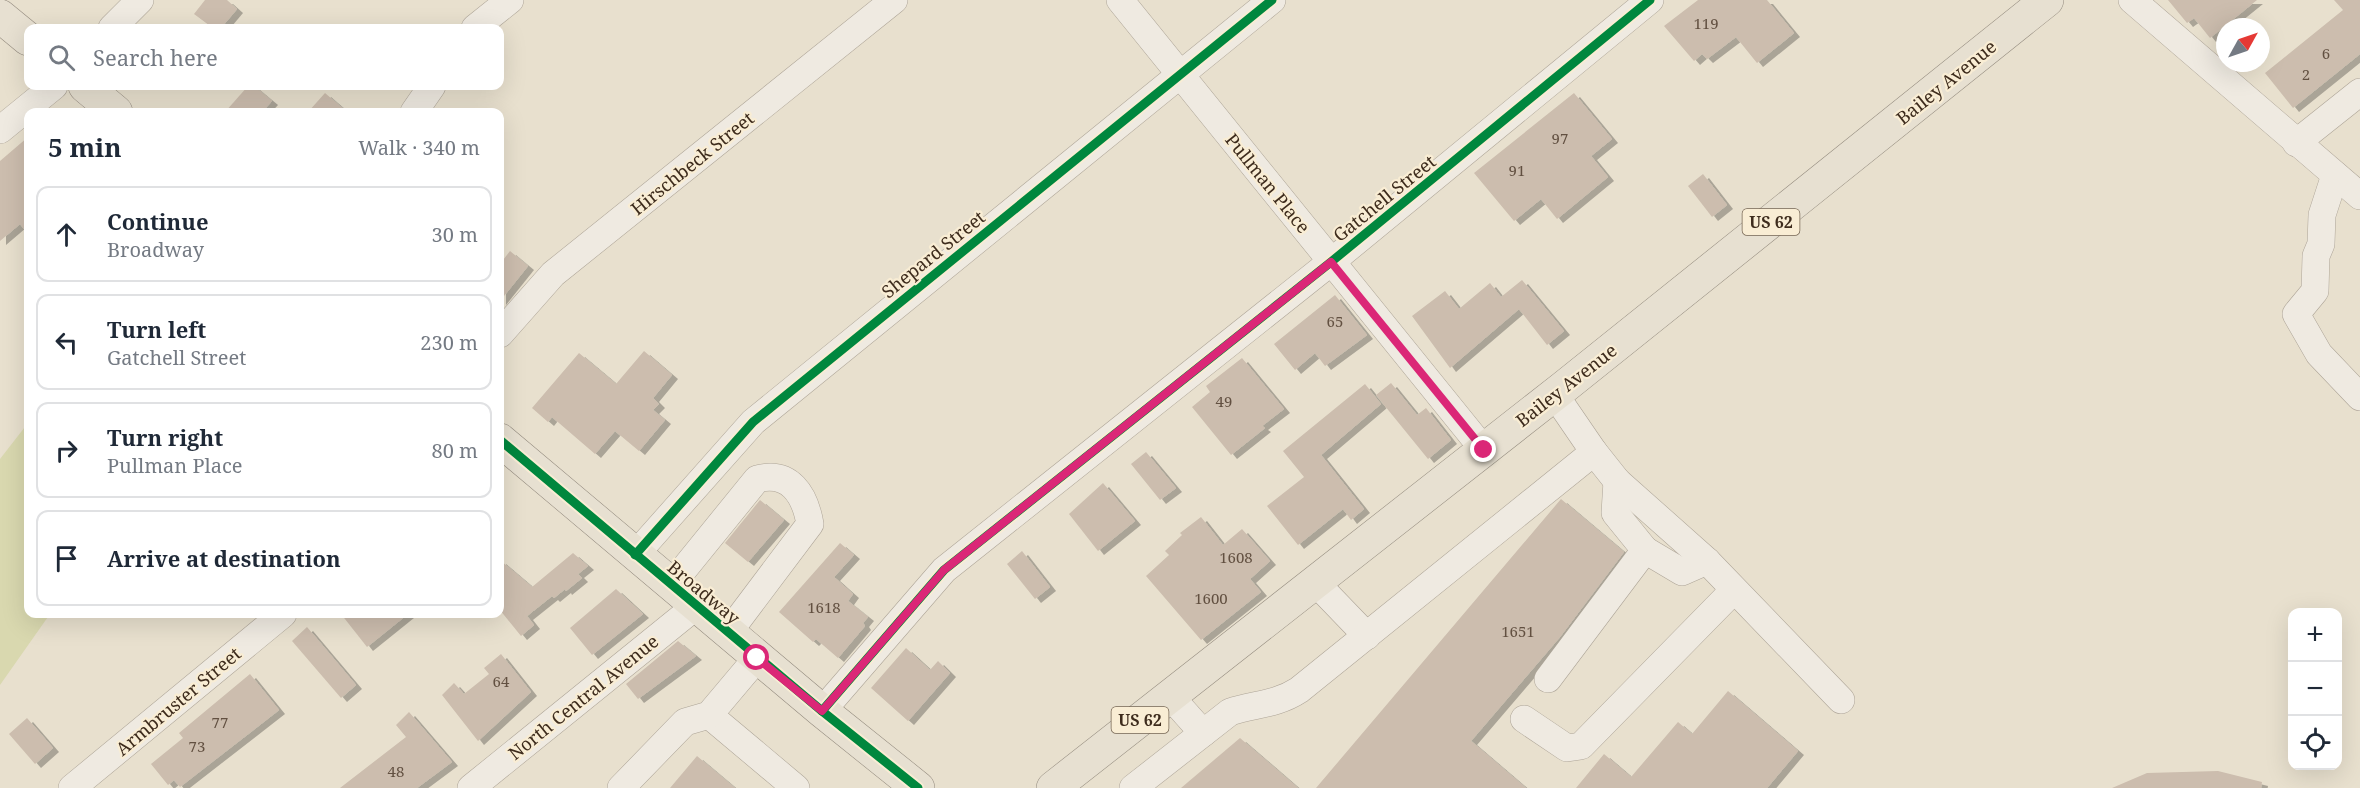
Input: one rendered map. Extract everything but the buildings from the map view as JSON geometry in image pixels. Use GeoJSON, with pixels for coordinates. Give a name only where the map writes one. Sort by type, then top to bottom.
{"type":"FeatureCollection","features":[{"type":"Feature","properties":{"kind":"main road","name":"Bailey Avenue"},"geometry":{"type":"LineString","coordinates":[[1070,783],[1170,696],[1555,394],[2047,0]]}},
{"type":"Feature","properties":{"kind":"main road"},"geometry":{"type":"LineString","coordinates":[[0,16],[24,36]]}},
{"type":"Feature","properties":{"kind":"main road"},"geometry":{"type":"LineString","coordinates":[[90,90],[111,108]]}},
{"type":"Feature","properties":{"kind":"main road","name":"Broadway"},"geometry":{"type":"LineString","coordinates":[[504,443],[757,658],[918,788]]}},
{"type":"Feature","properties":{"kind":"street"},"geometry":{"type":"LineString","coordinates":[[116,24],[140,0]]}},
{"type":"Feature","properties":{"kind":"street"},"geometry":{"type":"LineString","coordinates":[[480,24],[510,0]]}},
{"type":"Feature","properties":{"kind":"street","name":"Hirschbeck Street"},"geometry":{"type":"LineString","coordinates":[[504,329],[553,274],[894,0]]}},
{"type":"Feature","properties":{"kind":"street","name":"Pullman Place"},"geometry":{"type":"LineString","coordinates":[[1120,0],[1484,450]]}},
{"type":"Feature","properties":{"kind":"street","name":"Shepard Street"},"geometry":{"type":"LineString","coordinates":[[635,555],[753,422],[1272,0]]}},
{"type":"Feature","properties":{"kind":"street","name":"Gatchell Street"},"geometry":{"type":"LineString","coordinates":[[822,711],[944,570],[1331,262],[1650,0]]}},
{"type":"Feature","properties":{"kind":"street"},"geometry":{"type":"LineString","coordinates":[[2132,0],[2360,196]]}},
{"type":"Feature","properties":{"kind":"street"},"geometry":{"type":"LineString","coordinates":[[27,108],[49,90]]}},
{"type":"Feature","properties":{"kind":"street"},"geometry":{"type":"LineString","coordinates":[[417,108],[429,90]]}},
{"type":"Feature","properties":{"kind":"street"},"geometry":{"type":"LineString","coordinates":[[2296,143],[2360,92]]}},
{"type":"Feature","properties":{"kind":"street"},"geometry":{"type":"LineString","coordinates":[[0,130],[24,110]]}},
{"type":"Feature","properties":{"kind":"street"},"geometry":{"type":"LineString","coordinates":[[2336,176],[2322,215],[2321,244],[2316,256],[2315,291],[2296,314],[2319,354],[2360,397]]}},
{"type":"Feature","properties":{"kind":"street"},"geometry":{"type":"LineString","coordinates":[[1555,394],[1594,452],[1617,481],[1707,561],[1841,700]]}},
{"type":"Feature","properties":{"kind":"street"},"geometry":{"type":"LineString","coordinates":[[1133,788],[1230,712],[1247,706],[1271,704],[1290,695],[1367,636],[1594,452]]}},
{"type":"Feature","properties":{"kind":"street"},"geometry":{"type":"LineString","coordinates":[[671,585],[757,479],[768,476],[780,477],[793,485],[803,497],[810,524],[728,633]]}},
{"type":"Feature","properties":{"kind":"street"},"geometry":{"type":"LineString","coordinates":[[1617,481],[1615,513],[1645,550],[1682,572],[1707,561]]}},
{"type":"Feature","properties":{"kind":"street"},"geometry":{"type":"LineString","coordinates":[[1548,679],[1645,550]]}},
{"type":"Feature","properties":{"kind":"street"},"geometry":{"type":"LineString","coordinates":[[1315,582],[1367,636]]}},
{"type":"Feature","properties":{"kind":"street"},"geometry":{"type":"LineString","coordinates":[[1524,719],[1567,748],[1581,746],[1734,590]]}},
{"type":"Feature","properties":{"kind":"street","name":"North Central Avenue"},"geometry":{"type":"LineString","coordinates":[[471,788],[696,606]]}},
{"type":"Feature","properties":{"kind":"street","name":"Armbruster Street"},"geometry":{"type":"LineString","coordinates":[[72,788],[279,618]]}},
{"type":"Feature","properties":{"kind":"street"},"geometry":{"type":"LineString","coordinates":[[621,788],[685,722],[709,715],[757,658]]}},
{"type":"Feature","properties":{"kind":"street"},"geometry":{"type":"LineString","coordinates":[[1170,696],[1203,733]]}},
{"type":"Feature","properties":{"kind":"street"},"geometry":{"type":"LineString","coordinates":[[709,715],[796,788]]}},
{"type":"Feature","properties":{"kind":"green space"},"geometry":{"type":"Polygon","coordinates":[[[24,428],[24,618],[47,618],[0,685],[0,459],[24,428]]]}},
{"type":"Feature","properties":{"kind":"cycle path"},"geometry":{"type":"LineString","coordinates":[[635,555],[753,422],[1272,0]]}},
{"type":"Feature","properties":{"kind":"cycle path"},"geometry":{"type":"LineString","coordinates":[[822,711],[944,570],[1331,262],[1650,0]]}},
{"type":"Feature","properties":{"kind":"cycle path"},"geometry":{"type":"LineString","coordinates":[[504,443],[822,711],[918,788]]}},
{"type":"Feature","properties":{"kind":"route"},"geometry":{"type":"LineString","coordinates":[[757,658],[822,711],[917,598],[944,570],[1331,262],[1484,450]]}}]}
